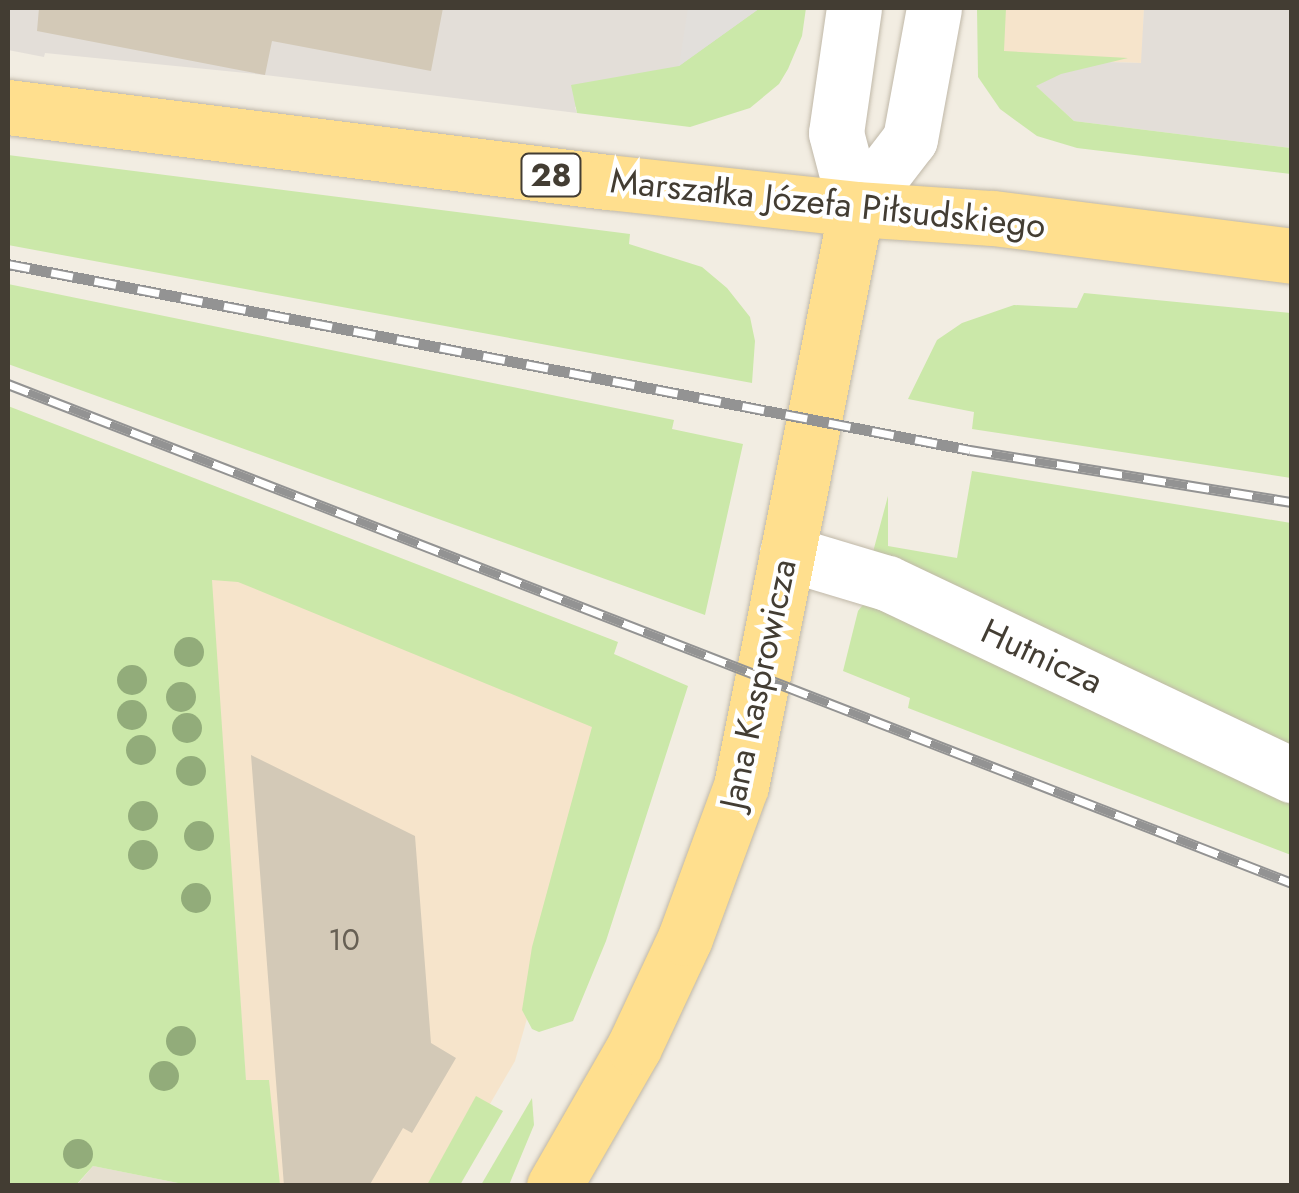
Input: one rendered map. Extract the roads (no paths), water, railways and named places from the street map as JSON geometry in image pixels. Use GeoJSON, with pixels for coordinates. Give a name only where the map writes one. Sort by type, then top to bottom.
{"type":"FeatureCollection","features":[{"type":"Feature","properties":{"kind":"main road","name":"Marszałka Józefa Piłsudskiego"},"geometry":{"type":"LineString","coordinates":[[8,106],[856,209],[993,218],[1292,256]]}},
{"type":"Feature","properties":{"kind":"main road","name":"Jana Kasprowicza"},"geometry":{"type":"LineString","coordinates":[[554,1186],[634,1047],[685,938],[742,786],[856,209]]}},
{"type":"Feature","properties":{"kind":"street","name":"Jana Kasprowicza"},"geometry":{"type":"LineString","coordinates":[[854,8],[836,133],[856,209]]}},
{"type":"Feature","properties":{"kind":"street","name":"Jana Kasprowicza"},"geometry":{"type":"LineString","coordinates":[[856,209],[910,139],[934,8]]}},
{"type":"Feature","properties":{"kind":"street","name":"Hutnicza"},"geometry":{"type":"LineString","coordinates":[[787,553],[888,583],[1292,774]]}},
{"type":"Feature","properties":{"kind":"railway"},"geometry":{"type":"LineString","coordinates":[[8,264],[970,450],[1292,502]]}},
{"type":"Feature","properties":{"kind":"railway"},"geometry":{"type":"LineString","coordinates":[[8,384],[1292,883]]}}]}
